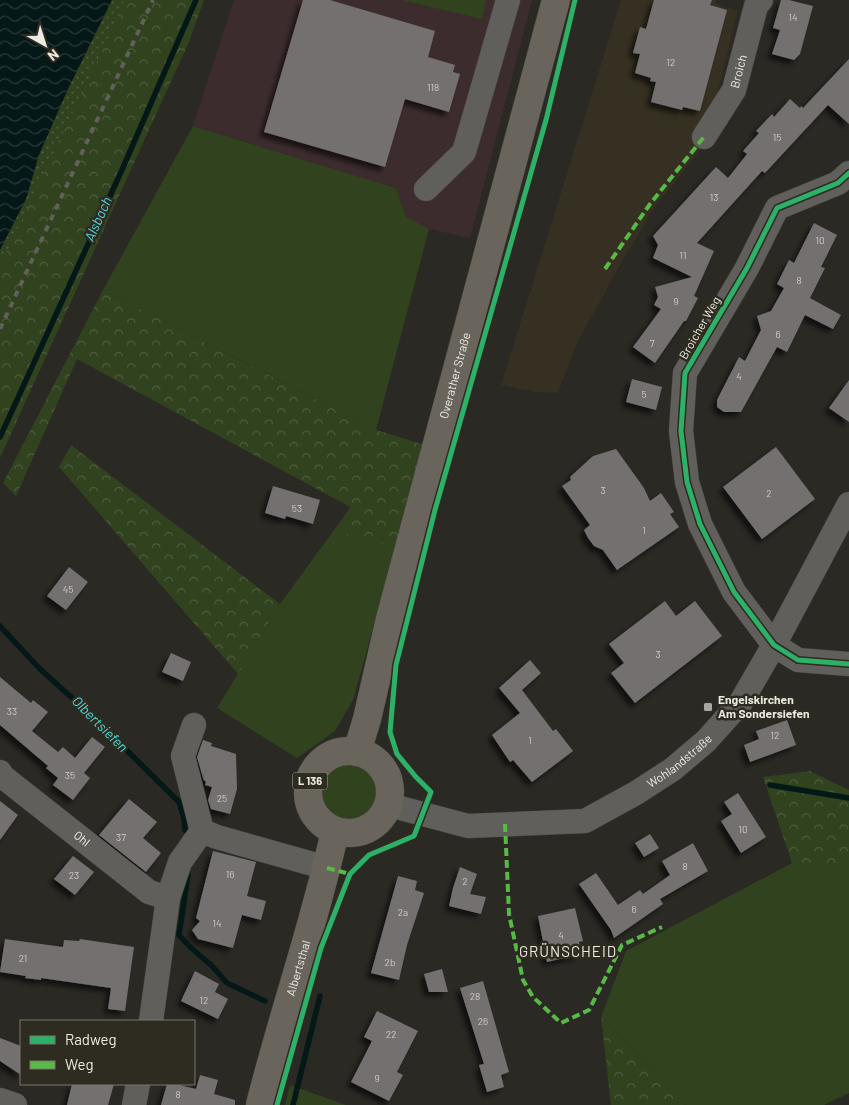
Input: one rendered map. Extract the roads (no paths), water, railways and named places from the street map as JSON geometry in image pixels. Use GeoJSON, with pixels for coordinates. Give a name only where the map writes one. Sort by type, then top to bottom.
{"type":"FeatureCollection","features":[{"type":"Feature","properties":{"kind":"main road","name":"Overather Straße"},"geometry":{"type":"LineString","coordinates":[[357,752],[367,719],[397,592],[556,0]]}},
{"type":"Feature","properties":{"kind":"main road"},"geometry":{"type":"LineString","coordinates":[[335,831],[352,833],[368,829],[380,819],[388,805],[390,794],[389,782],[385,772],[378,763],[368,756],[357,752]]}},
{"type":"Feature","properties":{"kind":"main road","name":"L 136"},"geometry":{"type":"LineString","coordinates":[[335,831],[320,821],[310,806],[308,794],[310,781],[315,770],[333,754],[357,752]]}},
{"type":"Feature","properties":{"kind":"main road","name":"Albertsthal"},"geometry":{"type":"LineString","coordinates":[[260,1105],[327,868],[335,831]]}},
{"type":"Feature","properties":{"kind":"street"},"geometry":{"type":"LineString","coordinates":[[426,189],[464,152],[508,0]]}},
{"type":"Feature","properties":{"kind":"street","name":"Broich"},"geometry":{"type":"LineString","coordinates":[[704,137],[734,90],[756,6],[761,0]]}},
{"type":"Feature","properties":{"kind":"street","name":"Broicher Weg"},"geometry":{"type":"LineString","coordinates":[[774,645],[734,592],[700,524],[686,482],[681,431],[686,373],[747,268],[777,208],[838,183],[849,173]]}},
{"type":"Feature","properties":{"kind":"street","name":"Wohlandstraße"},"geometry":{"type":"LineString","coordinates":[[388,805],[468,826],[585,821],[636,793],[674,769],[706,741],[741,702],[774,645],[849,504]]}},
{"type":"Feature","properties":{"kind":"street"},"geometry":{"type":"LineString","coordinates":[[774,645],[798,660],[849,664]]}},
{"type":"Feature","properties":{"kind":"street"},"geometry":{"type":"LineString","coordinates":[[151,1020],[168,898],[180,862],[202,831],[183,756],[194,725]]}},
{"type":"Feature","properties":{"kind":"street","name":"Ohl"},"geometry":{"type":"LineString","coordinates":[[0,772],[2,776],[149,892],[168,898]]}},
{"type":"Feature","properties":{"kind":"street"},"geometry":{"type":"LineString","coordinates":[[202,831],[327,868]]}},
{"type":"Feature","properties":{"kind":"street"},"geometry":{"type":"LineString","coordinates":[[134,1105],[138,1085]]}},
{"type":"Feature","properties":{"kind":"street"},"geometry":{"type":"LineString","coordinates":[[0,1100],[15,1105]]}},
{"type":"Feature","properties":{"kind":"water"},"geometry":{"type":"Polygon","coordinates":[[[0,0],[112,0],[68,89],[39,155],[26,199],[0,250],[0,0]]]}},
{"type":"Feature","properties":{"kind":"waterway","name":"Alsbach"},"geometry":{"type":"LineString","coordinates":[[0,437],[121,172],[196,0]]}},
{"type":"Feature","properties":{"kind":"waterway","name":"Olbertsiefen"},"geometry":{"type":"LineString","coordinates":[[0,626],[39,668],[92,716],[179,802],[185,830]]}},
{"type":"Feature","properties":{"kind":"waterway"},"geometry":{"type":"LineString","coordinates":[[770,785],[849,798]]}},
{"type":"Feature","properties":{"kind":"waterway","name":"Olbertsiefen"},"geometry":{"type":"LineString","coordinates":[[188,875],[179,935],[227,983],[265,1001]]}},
{"type":"Feature","properties":{"kind":"waterway","name":"Olbertsiefen"},"geometry":{"type":"LineString","coordinates":[[293,1105],[320,996]]}},
{"type":"Feature","properties":{"kind":"railway"},"geometry":{"type":"LineString","coordinates":[[0,329],[153,0]]}},
{"type":"Feature","properties":{"kind":"place","name":"Engelskirchen Am Sondersiefen"},"geometry":{"type":"Point","coordinates":[708,707]}},
{"type":"Feature","properties":{"kind":"district","name":"GRÜNSCHEID"},"geometry":{"type":"Point","coordinates":[568,952]}}]}
